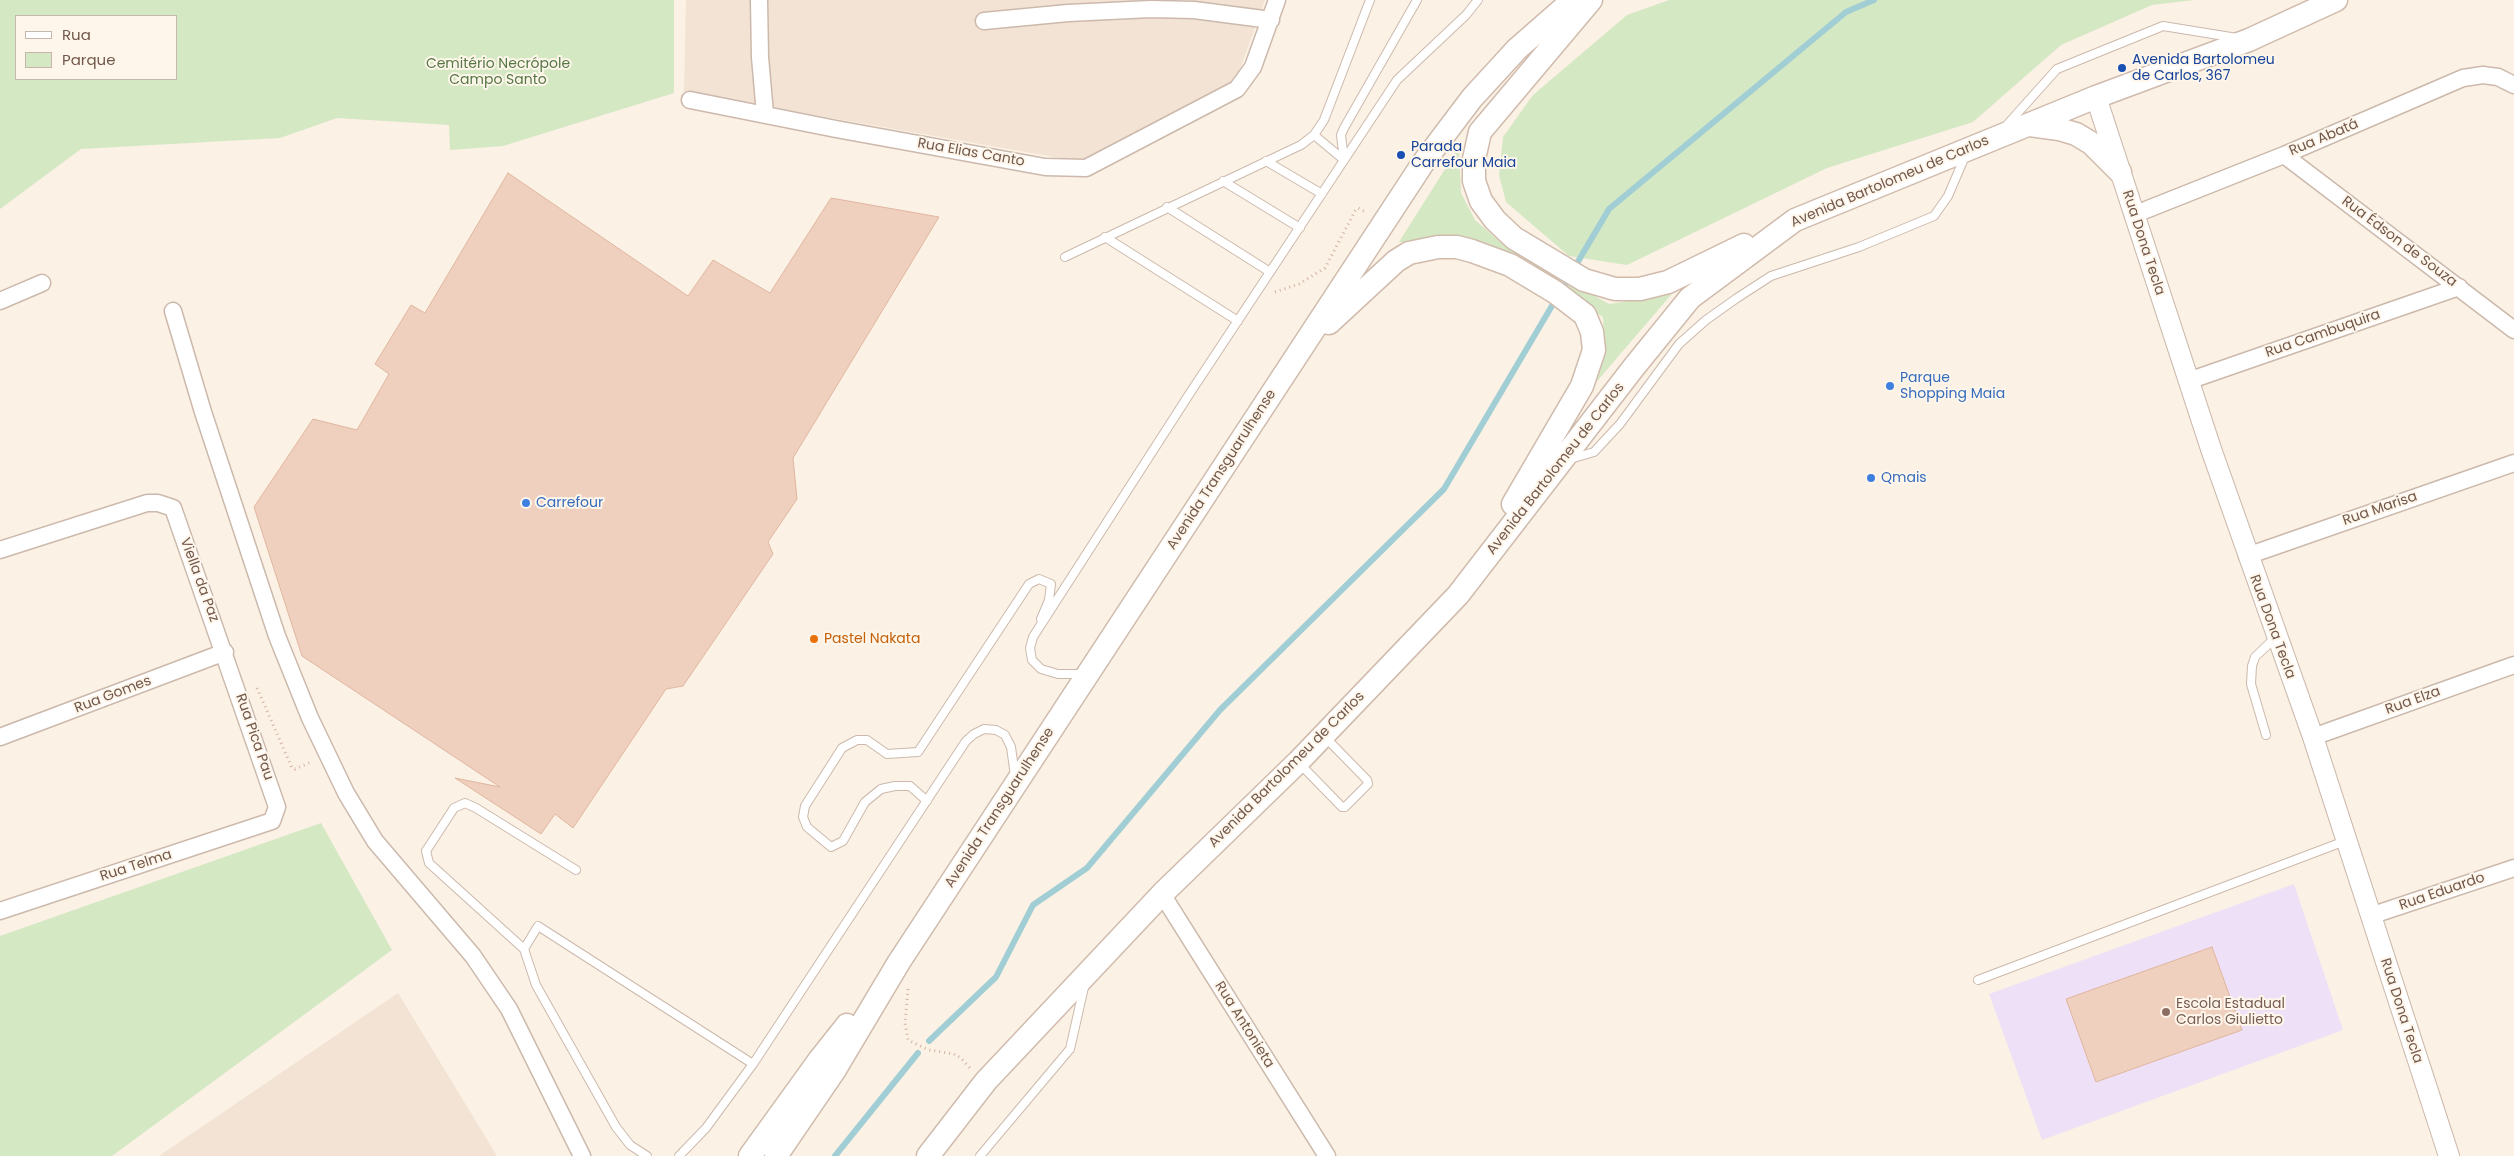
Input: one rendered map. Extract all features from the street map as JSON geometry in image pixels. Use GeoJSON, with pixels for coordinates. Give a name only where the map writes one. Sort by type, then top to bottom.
{"type":"FeatureCollection","features":[{"type":"Feature","properties":{"kind":"main road","name":"Avenida Transguarulhense"},"geometry":{"type":"LineString","coordinates":[[898,962],[1090,674],[1386,218],[1472,98],[1517,49],[1573,0]]}},
{"type":"Feature","properties":{"kind":"main road"},"geometry":{"type":"LineString","coordinates":[[1591,0],[1480,132],[1474,159],[1474,181],[1481,201],[1494,220],[1514,238],[1584,280],[1615,289],[1640,289],[1668,282],[1795,220]]}},
{"type":"Feature","properties":{"kind":"main road","name":"Avenida Bartolomeu de Carlos"},"geometry":{"type":"LineString","coordinates":[[928,1156],[986,1081],[1162,894],[1298,762],[1458,595],[1690,298],[1795,220],[2096,97],[2249,40],[2336,0]]}},
{"type":"Feature","properties":{"kind":"main road"},"geometry":{"type":"LineString","coordinates":[[2026,125],[2059,129],[2076,134],[2091,143],[2120,172]]}},
{"type":"Feature","properties":{"kind":"main road"},"geometry":{"type":"LineString","coordinates":[[1272,393],[1317,336],[1342,310],[1396,261],[1409,253],[1438,246],[1472,251],[1510,265],[1555,292],[1584,315],[1592,332],[1594,350],[1582,386],[1458,595]]}},
{"type":"Feature","properties":{"kind":"main road"},"geometry":{"type":"LineString","coordinates":[[750,1156],[820,1059],[898,962]]}},
{"type":"Feature","properties":{"kind":"main road"},"geometry":{"type":"LineString","coordinates":[[776,1156],[834,1071],[898,962]]}},
{"type":"Feature","properties":{"kind":"street"},"geometry":{"type":"LineString","coordinates":[[759,0],[760,57],[765,114]]}},
{"type":"Feature","properties":{"kind":"street"},"geometry":{"type":"LineString","coordinates":[[984,22],[1068,13],[1151,9],[1194,10],[1271,20],[1277,0]]}},
{"type":"Feature","properties":{"kind":"street","name":"Rua Elias Canto"},"geometry":{"type":"LineString","coordinates":[[690,100],[1045,167],[1086,168],[1237,89],[1253,67],[1271,20]]}},
{"type":"Feature","properties":{"kind":"street","name":"Rua Abatá"},"geometry":{"type":"LineString","coordinates":[[2134,215],[2463,78],[2483,74],[2498,77],[2514,85]]}},
{"type":"Feature","properties":{"kind":"street","name":"Rua Dona Tecla"},"geometry":{"type":"LineString","coordinates":[[2096,97],[2247,556],[2313,737],[2449,1156]]}},
{"type":"Feature","properties":{"kind":"street","name":"Rua Édson de Souza"},"geometry":{"type":"LineString","coordinates":[[2284,154],[2514,330]]}},
{"type":"Feature","properties":{"kind":"street"},"geometry":{"type":"LineString","coordinates":[[0,301],[42,284]]}},
{"type":"Feature","properties":{"kind":"street","name":"Rua Cambuquira"},"geometry":{"type":"LineString","coordinates":[[2188,381],[2459,287]]}},
{"type":"Feature","properties":{"kind":"street"},"geometry":{"type":"LineString","coordinates":[[173,311],[203,412],[277,636],[346,793],[375,841],[473,956],[509,1009],[582,1156]]}},
{"type":"Feature","properties":{"kind":"street","name":"Rua Marisa"},"geometry":{"type":"LineString","coordinates":[[2247,556],[2514,463]]}},
{"type":"Feature","properties":{"kind":"street","name":"Viella da Paz"},"geometry":{"type":"LineString","coordinates":[[0,550],[147,502],[158,502],[173,508],[225,652]]}},
{"type":"Feature","properties":{"kind":"street","name":"Rua Gomes"},"geometry":{"type":"LineString","coordinates":[[0,737],[225,652]]}},
{"type":"Feature","properties":{"kind":"street","name":"Rua Pica Pau"},"geometry":{"type":"LineString","coordinates":[[225,652],[277,807],[272,822]]}},
{"type":"Feature","properties":{"kind":"street","name":"Rua Elza"},"geometry":{"type":"LineString","coordinates":[[2313,737],[2514,665]]}},
{"type":"Feature","properties":{"kind":"street","name":"Rua Telma"},"geometry":{"type":"LineString","coordinates":[[0,912],[272,822]]}},
{"type":"Feature","properties":{"kind":"street","name":"Rua Eduardo"},"geometry":{"type":"LineString","coordinates":[[2370,916],[2514,868]]}},
{"type":"Feature","properties":{"kind":"street","name":"Rua Antonieta"},"geometry":{"type":"LineString","coordinates":[[1162,894],[1327,1156]]}},
{"type":"Feature","properties":{"kind":"lane"},"geometry":{"type":"LineString","coordinates":[[1065,257],[1301,145],[1314,135],[1324,120],[1370,0]]}},
{"type":"Feature","properties":{"kind":"lane"},"geometry":{"type":"LineString","coordinates":[[1344,160],[1341,134],[1417,0]]}},
{"type":"Feature","properties":{"kind":"lane"},"geometry":{"type":"LineString","coordinates":[[1033,637],[1397,80],[1466,15],[1478,0]]}},
{"type":"Feature","properties":{"kind":"lane"},"geometry":{"type":"LineString","coordinates":[[1996,137],[2057,69],[2163,26],[2249,40]]}},
{"type":"Feature","properties":{"kind":"lane"},"geometry":{"type":"LineString","coordinates":[[1314,135],[1344,160]]}},
{"type":"Feature","properties":{"kind":"lane"},"geometry":{"type":"LineString","coordinates":[[1561,462],[1594,452],[1620,424],[1679,344],[1706,320],[1750,289],[1771,276],[1859,247],[1934,216],[1948,196],[1967,150]]}},
{"type":"Feature","properties":{"kind":"lane"},"geometry":{"type":"LineString","coordinates":[[1266,161],[1322,194]]}},
{"type":"Feature","properties":{"kind":"lane"},"geometry":{"type":"LineString","coordinates":[[1223,181],[1300,228]]}},
{"type":"Feature","properties":{"kind":"lane"},"geometry":{"type":"LineString","coordinates":[[1167,207],[1270,272]]}},
{"type":"Feature","properties":{"kind":"lane"},"geometry":{"type":"LineString","coordinates":[[1105,238],[1238,321]]}},
{"type":"Feature","properties":{"kind":"lane"},"geometry":{"type":"LineString","coordinates":[[927,801],[910,786],[881,789],[865,802],[844,841],[832,847],[807,827],[803,818],[805,806],[842,748],[858,740],[867,740],[887,754],[918,752],[1030,584],[1039,578],[1051,584],[1049,600],[1030,648],[1032,660],[1041,669],[1058,674],[1090,674]]}},
{"type":"Feature","properties":{"kind":"lane"},"geometry":{"type":"LineString","coordinates":[[2266,735],[2251,684],[2252,666],[2255,657],[2276,637]]}},
{"type":"Feature","properties":{"kind":"lane"},"geometry":{"type":"LineString","coordinates":[[679,1156],[706,1128],[753,1064],[966,741],[984,729],[996,730],[1005,735],[1011,747],[1016,783]]}},
{"type":"Feature","properties":{"kind":"lane"},"geometry":{"type":"LineString","coordinates":[[1298,762],[1342,807],[1345,807],[1368,784],[1368,780],[1324,735]]}},
{"type":"Feature","properties":{"kind":"lane"},"geometry":{"type":"LineString","coordinates":[[576,870],[465,803],[454,808],[426,851],[429,863],[524,950],[536,985],[616,1127],[630,1145],[647,1156]]}},
{"type":"Feature","properties":{"kind":"lane"},"geometry":{"type":"LineString","coordinates":[[1978,980],[2347,840]]}},
{"type":"Feature","properties":{"kind":"lane"},"geometry":{"type":"LineString","coordinates":[[524,950],[538,926],[753,1064]]}},
{"type":"Feature","properties":{"kind":"lane"},"geometry":{"type":"LineString","coordinates":[[980,1156],[1070,1049],[1087,975]]}},
{"type":"Feature","properties":{"kind":"path"},"geometry":{"type":"LineString","coordinates":[[1276,290],[1310,279],[1325,268],[1330,260]]}},
{"type":"Feature","properties":{"kind":"path"},"geometry":{"type":"LineString","coordinates":[[255,683],[292,768],[297,769],[328,754]]}},
{"type":"Feature","properties":{"kind":"path"},"geometry":{"type":"LineString","coordinates":[[909,982],[905,1022],[908,1040],[929,1050],[954,1054],[986,1081]]}},
{"type":"Feature","properties":{"kind":"shaded area"},"geometry":{"type":"Polygon","coordinates":[[[686,0],[1265,0],[1235,83],[1104,153],[1077,161],[684,92],[686,0]]]}},
{"type":"Feature","properties":{"kind":"shaded area","name":"Escola Estadual Carlos Giulietto"},"geometry":{"type":"Polygon","coordinates":[[[2294,884],[2343,1030],[2042,1140],[1989,994],[2294,884]]]}},
{"type":"Feature","properties":{"kind":"shaded area"},"geometry":{"type":"Polygon","coordinates":[[[398,993],[497,1156],[159,1156],[398,993]]]}},
{"type":"Feature","properties":{"kind":"green space","name":"Cemitério Necrópole Campo Santo"},"geometry":{"type":"Polygon","coordinates":[[[0,0],[674,0],[674,93],[503,146],[450,150],[449,125],[337,118],[280,138],[81,149],[0,209],[0,0]]]}},
{"type":"Feature","properties":{"kind":"green space"},"geometry":{"type":"Polygon","coordinates":[[[1669,0],[2194,0],[2152,5],[2061,45],[1973,122],[1827,168],[1627,265],[1569,256],[1506,202],[1499,175],[1503,137],[1533,95],[1627,15],[1669,0]]]}},
{"type":"Feature","properties":{"kind":"green space"},"geometry":{"type":"Polygon","coordinates":[[[1459,147],[1461,193],[1475,220],[1506,247],[1609,304],[1643,299],[1683,281],[1592,387],[1605,353],[1603,317],[1503,255],[1470,243],[1399,242],[1459,147]]]}},
{"type":"Feature","properties":{"kind":"green space"},"geometry":{"type":"Polygon","coordinates":[[[321,823],[392,950],[112,1156],[0,1156],[0,936],[321,823]]]}},
{"type":"Feature","properties":{"kind":"building","name":"Carrefour"},"geometry":{"type":"Polygon","coordinates":[[[508,173],[688,296],[713,260],[770,293],[831,198],[939,217],[793,458],[797,499],[768,542],[773,554],[683,686],[666,689],[573,828],[555,814],[541,834],[455,778],[500,787],[302,656],[254,507],[313,419],[357,430],[389,374],[375,364],[411,305],[425,313],[508,173]]]}},
{"type":"Feature","properties":{"kind":"building"},"geometry":{"type":"Polygon","coordinates":[[[2212,947],[2242,1030],[2096,1082],[2066,999],[2212,947]]]}},
{"type":"Feature","properties":{"kind":"waterway"},"geometry":{"type":"LineString","coordinates":[[929,1041],[996,977],[1033,905],[1087,868],[1220,710],[1444,489],[1609,209],[1846,12],[1874,0]]}},
{"type":"Feature","properties":{"kind":"waterway"},"geometry":{"type":"LineString","coordinates":[[835,1156],[918,1053]]}},
{"type":"Feature","properties":{"kind":"place","name":"Avenida Bartolomeu de Carlos, 367"},"geometry":{"type":"Point","coordinates":[2122,68]}},
{"type":"Feature","properties":{"kind":"place","name":"Parada Carrefour Maia"},"geometry":{"type":"Point","coordinates":[1401,155]}},
{"type":"Feature","properties":{"kind":"place","name":"Parque Shopping Maia"},"geometry":{"type":"Point","coordinates":[1890,386]}},
{"type":"Feature","properties":{"kind":"place","name":"Qmais"},"geometry":{"type":"Point","coordinates":[1871,478]}},
{"type":"Feature","properties":{"kind":"place","name":"Carrefour"},"geometry":{"type":"Point","coordinates":[526,503]}},
{"type":"Feature","properties":{"kind":"place","name":"Pastel Nakata"},"geometry":{"type":"Point","coordinates":[814,639]}},
{"type":"Feature","properties":{"kind":"place","name":"Escola Estadual Carlos Giulietto"},"geometry":{"type":"Point","coordinates":[2166,1012]}}]}
